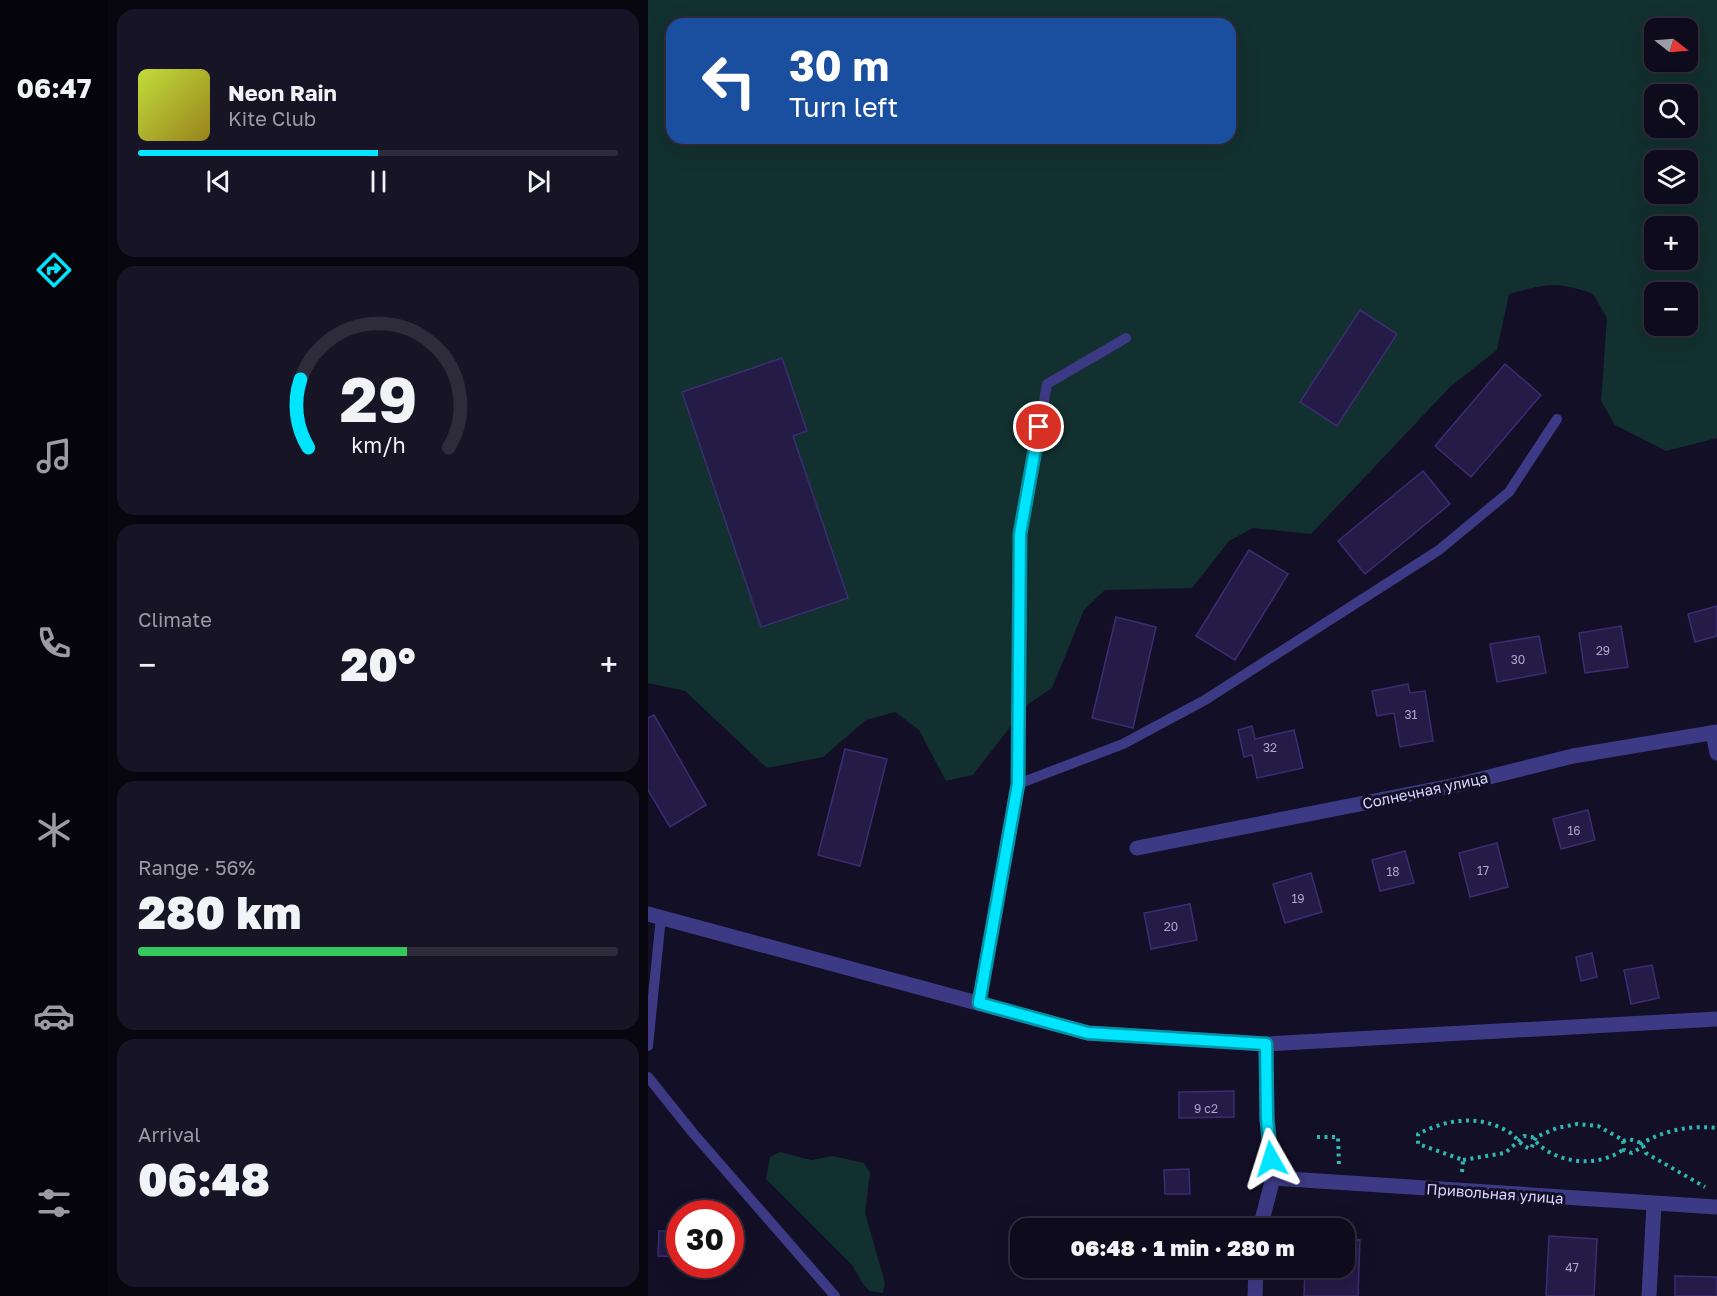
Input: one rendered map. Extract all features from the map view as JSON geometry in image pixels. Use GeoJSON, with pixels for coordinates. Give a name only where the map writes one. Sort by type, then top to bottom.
{"type":"FeatureCollection","features":[{"type":"Feature","properties":{"kind":"street","name":"Солнечная улица"},"geometry":{"type":"LineString","coordinates":[[1137,848],[1461,784],[1573,756],[1715,733],[1717,753]]}},
{"type":"Feature","properties":{"kind":"street"},"geometry":{"type":"LineString","coordinates":[[654,916],[1088,1033],[1266,1044],[1717,1019]]}},
{"type":"Feature","properties":{"kind":"street"},"geometry":{"type":"LineString","coordinates":[[1263,1218],[1273,1178],[1267,1119],[1266,1044]]}},
{"type":"Feature","properties":{"kind":"street","name":"Привольная улица"},"geometry":{"type":"LineString","coordinates":[[1273,1178],[1717,1207]]}},
{"type":"Feature","properties":{"kind":"street"},"geometry":{"type":"LineString","coordinates":[[1649,1296],[1653,1204]]}},
{"type":"Feature","properties":{"kind":"street"},"geometry":{"type":"LineString","coordinates":[[1255,1296],[1256,1278]]}},
{"type":"Feature","properties":{"kind":"lane"},"geometry":{"type":"LineString","coordinates":[[979,1003],[1018,784],[1020,534],[1047,384],[1126,338]]}},
{"type":"Feature","properties":{"kind":"lane"},"geometry":{"type":"LineString","coordinates":[[1018,784],[1123,744],[1204,700],[1439,550],[1509,492],[1557,419]]}},
{"type":"Feature","properties":{"kind":"lane"},"geometry":{"type":"LineString","coordinates":[[648,1046],[654,916]]}},
{"type":"Feature","properties":{"kind":"lane"},"geometry":{"type":"LineString","coordinates":[[648,1077],[693,1133],[835,1296]]}},
{"type":"Feature","properties":{"kind":"path"},"geometry":{"type":"LineString","coordinates":[[1642,1143],[1629,1139],[1623,1140],[1598,1126],[1576,1124],[1557,1128],[1536,1137],[1531,1149],[1522,1147],[1518,1139],[1487,1122],[1461,1119],[1436,1125],[1418,1134],[1418,1144],[1463,1160],[1505,1153],[1518,1139],[1532,1137],[1540,1148],[1567,1160],[1599,1161],[1624,1150],[1632,1153],[1640,1148],[1642,1143],[1661,1132],[1687,1127],[1717,1128]]}},
{"type":"Feature","properties":{"kind":"path"},"geometry":{"type":"LineString","coordinates":[[1623,1140],[1624,1150]]}},
{"type":"Feature","properties":{"kind":"path"},"geometry":{"type":"LineString","coordinates":[[1642,1143],[1646,1153],[1711,1190]]}},
{"type":"Feature","properties":{"kind":"path"},"geometry":{"type":"LineString","coordinates":[[1462,1176],[1463,1160]]}},
{"type":"Feature","properties":{"kind":"green space"},"geometry":{"type":"Polygon","coordinates":[[[648,0],[1717,0],[1717,438],[1666,451],[1615,425],[1601,401],[1607,318],[1593,294],[1570,287],[1551,285],[1509,294],[1497,350],[1451,386],[1311,534],[1253,528],[1229,541],[1192,588],[1105,590],[1084,610],[1052,688],[1027,705],[973,775],[946,781],[919,730],[895,712],[866,720],[823,757],[767,768],[685,691],[648,683],[648,0]]]}},
{"type":"Feature","properties":{"kind":"green space"},"geometry":{"type":"Polygon","coordinates":[[[780,1152],[811,1160],[833,1156],[864,1163],[870,1173],[865,1213],[885,1283],[883,1293],[870,1291],[852,1265],[766,1179],[770,1157],[780,1152]]]}},
{"type":"Feature","properties":{"kind":"building"},"geometry":{"type":"Polygon","coordinates":[[[1360,310],[1397,334],[1337,426],[1300,402],[1360,310]]]}},
{"type":"Feature","properties":{"kind":"building"},"geometry":{"type":"Polygon","coordinates":[[[782,358],[807,431],[793,436],[848,598],[761,627],[682,392],[782,358]]]}},
{"type":"Feature","properties":{"kind":"building"},"geometry":{"type":"Polygon","coordinates":[[[1505,364],[1541,395],[1471,477],[1435,446],[1505,364]]]}},
{"type":"Feature","properties":{"kind":"building"},"geometry":{"type":"Polygon","coordinates":[[[1423,471],[1450,504],[1365,574],[1338,541],[1423,471]]]}},
{"type":"Feature","properties":{"kind":"building"},"geometry":{"type":"Polygon","coordinates":[[[1249,550],[1288,574],[1235,660],[1196,636],[1249,550]]]}},
{"type":"Feature","properties":{"kind":"building"},"geometry":{"type":"Polygon","coordinates":[[[1717,606],[1717,636],[1695,642],[1688,614],[1717,606]]]}},
{"type":"Feature","properties":{"kind":"building"},"geometry":{"type":"Polygon","coordinates":[[[1116,617],[1156,627],[1133,728],[1092,718],[1116,617]]]}},
{"type":"Feature","properties":{"kind":"building"},"geometry":{"type":"Polygon","coordinates":[[[1621,626],[1628,667],[1585,673],[1579,633],[1621,626]]]}},
{"type":"Feature","properties":{"kind":"building"},"geometry":{"type":"Polygon","coordinates":[[[1539,636],[1546,673],[1497,682],[1490,644],[1539,636]]]}},
{"type":"Feature","properties":{"kind":"building"},"geometry":{"type":"Polygon","coordinates":[[[1408,684],[1410,693],[1425,691],[1433,741],[1400,747],[1394,713],[1377,716],[1372,691],[1408,684]]]}},
{"type":"Feature","properties":{"kind":"building"},"geometry":{"type":"Polygon","coordinates":[[[654,715],[706,805],[670,827],[648,790],[648,718],[654,715]]]}},
{"type":"Feature","properties":{"kind":"building"},"geometry":{"type":"Polygon","coordinates":[[[1252,726],[1255,739],[1294,730],[1303,768],[1257,778],[1252,755],[1244,757],[1238,730],[1252,726]]]}},
{"type":"Feature","properties":{"kind":"building"},"geometry":{"type":"Polygon","coordinates":[[[845,749],[887,759],[860,866],[818,855],[845,749]]]}},
{"type":"Feature","properties":{"kind":"building"},"geometry":{"type":"Polygon","coordinates":[[[1588,810],[1595,840],[1561,849],[1553,819],[1588,810]]]}},
{"type":"Feature","properties":{"kind":"building"},"geometry":{"type":"Polygon","coordinates":[[[1497,843],[1508,887],[1470,897],[1459,853],[1497,843]]]}},
{"type":"Feature","properties":{"kind":"building"},"geometry":{"type":"Polygon","coordinates":[[[1405,851],[1414,883],[1380,891],[1372,860],[1405,851]]]}},
{"type":"Feature","properties":{"kind":"building"},"geometry":{"type":"Polygon","coordinates":[[[1311,873],[1322,912],[1285,923],[1273,884],[1311,873]]]}},
{"type":"Feature","properties":{"kind":"building"},"geometry":{"type":"Polygon","coordinates":[[[1190,904],[1197,940],[1151,949],[1144,913],[1190,904]]]}},
{"type":"Feature","properties":{"kind":"building"},"geometry":{"type":"Polygon","coordinates":[[[1592,953],[1597,977],[1581,981],[1576,957],[1592,953]]]}},
{"type":"Feature","properties":{"kind":"building"},"geometry":{"type":"Polygon","coordinates":[[[1652,965],[1659,998],[1631,1004],[1624,970],[1652,965]]]}},
{"type":"Feature","properties":{"kind":"building"},"geometry":{"type":"Polygon","coordinates":[[[1234,1091],[1234,1117],[1179,1118],[1179,1092],[1234,1091]]]}},
{"type":"Feature","properties":{"kind":"building"},"geometry":{"type":"Polygon","coordinates":[[[1189,1169],[1190,1194],[1165,1194],[1164,1170],[1189,1169]]]}},
{"type":"Feature","properties":{"kind":"building"},"geometry":{"type":"Polygon","coordinates":[[[659,1231],[666,1231],[666,1256],[658,1256],[659,1231]]]}},
{"type":"Feature","properties":{"kind":"building"},"geometry":{"type":"Polygon","coordinates":[[[1549,1236],[1597,1239],[1594,1296],[1546,1296],[1549,1236]]]}},
{"type":"Feature","properties":{"kind":"building"},"geometry":{"type":"Polygon","coordinates":[[[1355,1240],[1360,1240],[1358,1296],[1304,1296],[1305,1278],[1355,1278],[1355,1240]]]}},
{"type":"Feature","properties":{"kind":"building"},"geometry":{"type":"Polygon","coordinates":[[[1675,1276],[1717,1277],[1717,1296],[1675,1296],[1675,1276]]]}},
{"type":"Feature","properties":{"kind":"route"},"geometry":{"type":"LineString","coordinates":[[1039,427],[1020,534],[1018,784],[979,1003],[1088,1033],[1266,1044],[1267,1119],[1271,1159]]}}]}
